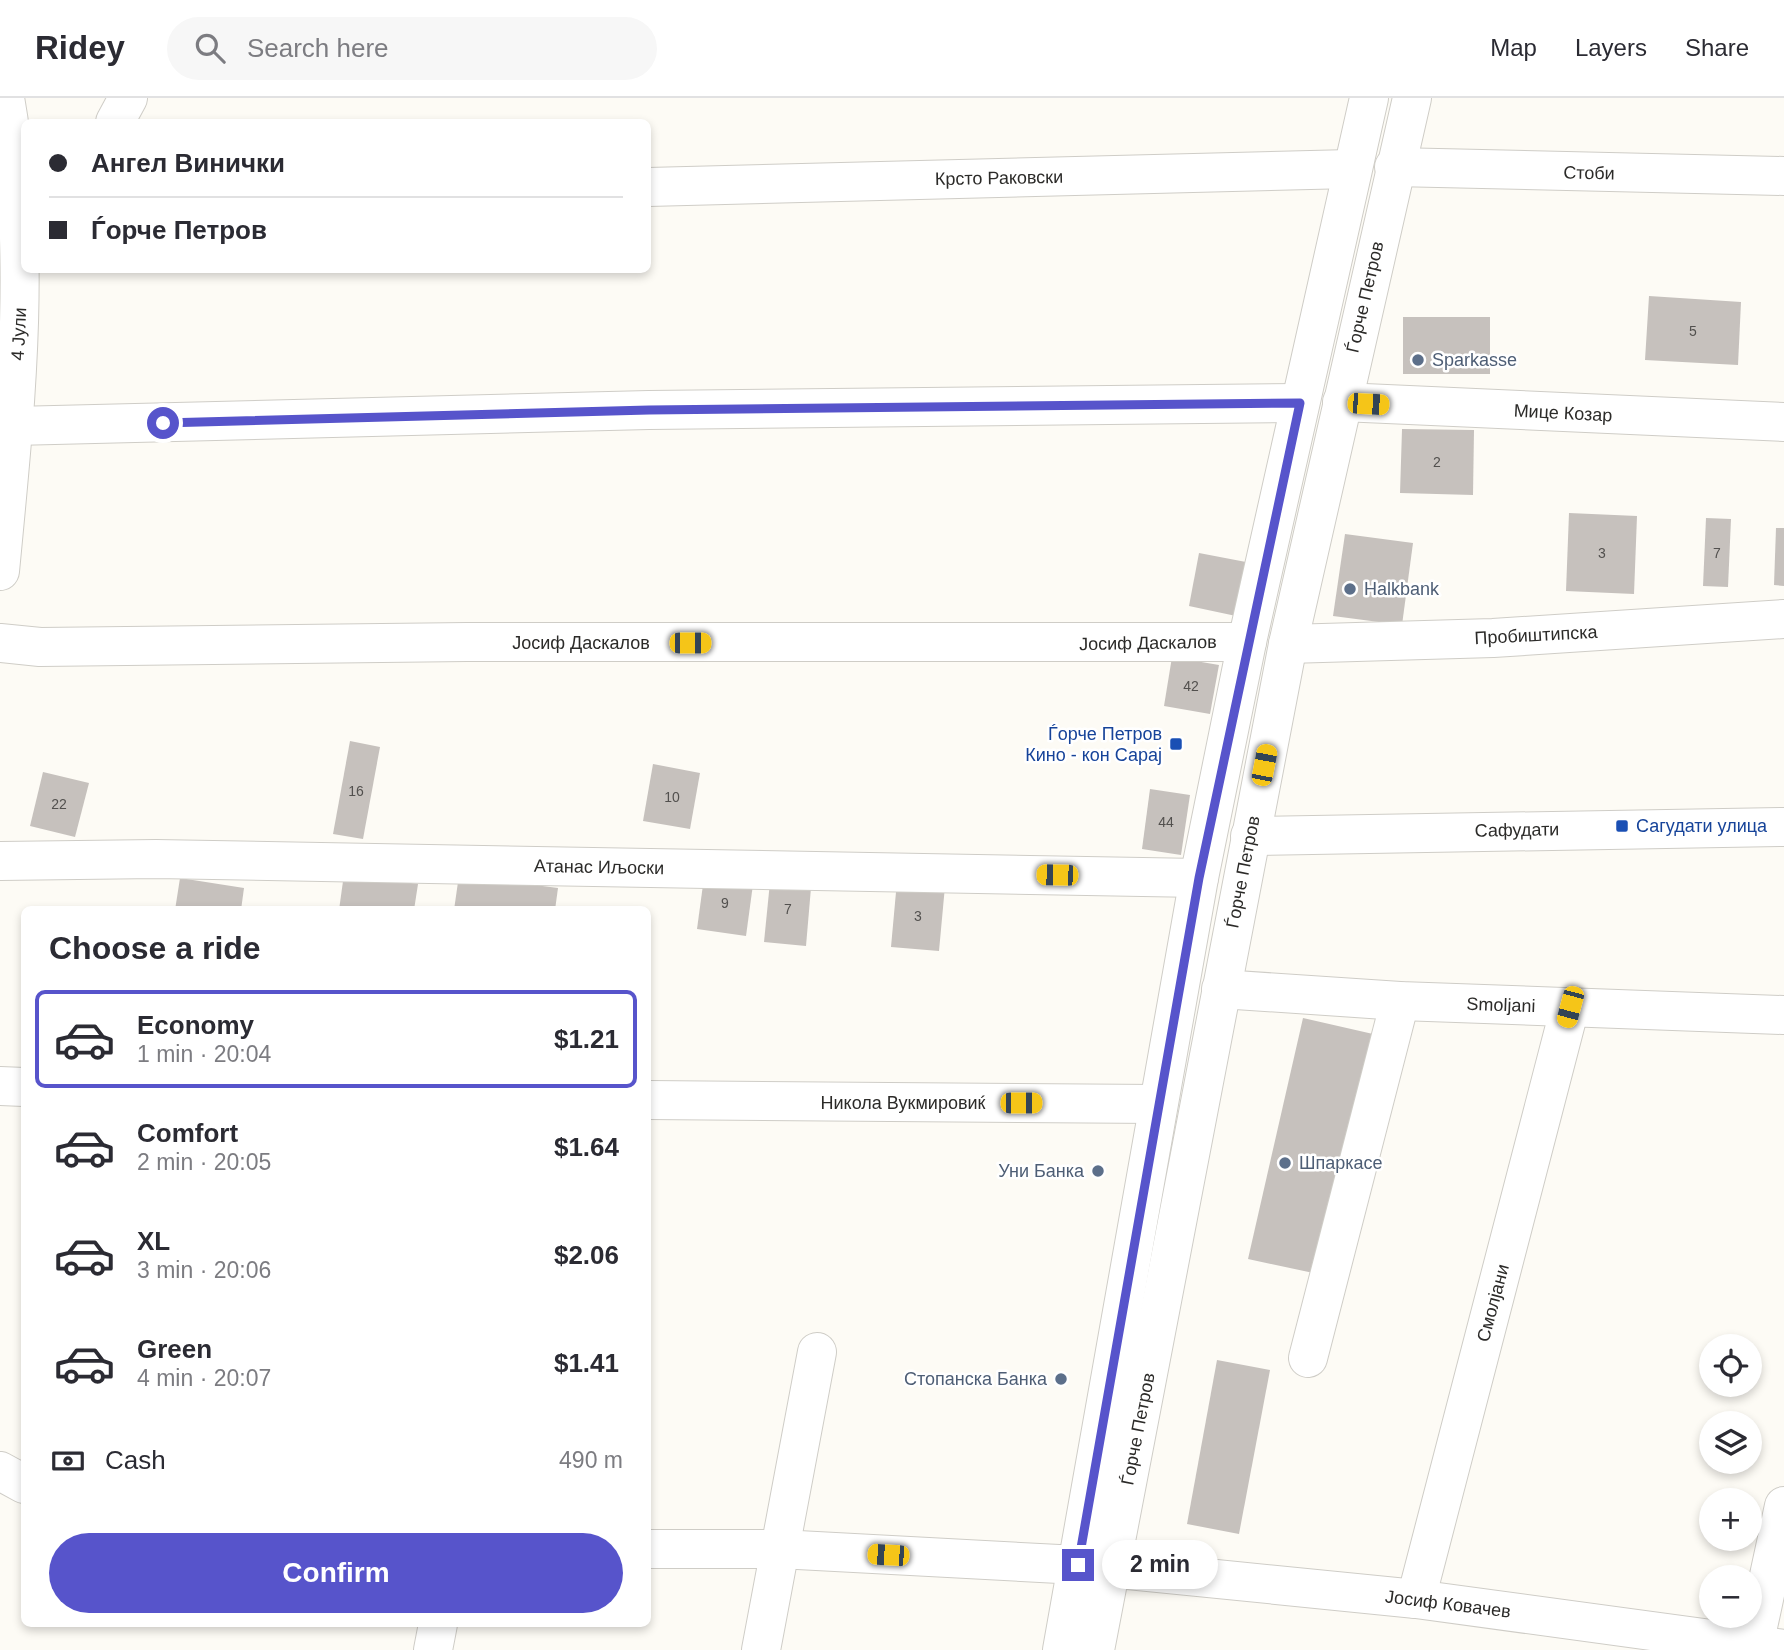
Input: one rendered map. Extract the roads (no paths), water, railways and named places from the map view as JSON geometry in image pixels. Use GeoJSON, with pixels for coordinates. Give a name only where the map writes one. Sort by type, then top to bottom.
{"type":"FeatureCollection","features":[{"type":"Feature","properties":{"kind":"street","name":"4 Јули"},"geometry":{"type":"LineString","coordinates":[[0,571],[14,426],[21,300],[5,98]]}},
{"type":"Feature","properties":{"kind":"street"},"geometry":{"type":"LineString","coordinates":[[117,119],[128,98]]}},
{"type":"Feature","properties":{"kind":"street","name":"Ѓорче Петров"},"geometry":{"type":"LineString","coordinates":[[1095,1650],[1094,1567],[1158,1104],[1199,878],[1247,642],[1369,98]]}},
{"type":"Feature","properties":{"kind":"street","name":"Ѓорче Петров"},"geometry":{"type":"LineString","coordinates":[[1062,1650],[1094,1567],[1220,989],[1288,644],[1394,167],[1412,98]]}},
{"type":"Feature","properties":{"kind":"street","name":"Стоби"},"geometry":{"type":"LineString","coordinates":[[1394,167],[1784,176]]}},
{"type":"Feature","properties":{"kind":"street","name":"Крсто Раковски"},"geometry":{"type":"LineString","coordinates":[[651,187],[1351,169]]}},
{"type":"Feature","properties":{"kind":"street"},"geometry":{"type":"LineString","coordinates":[[0,337],[21,300]]}},
{"type":"Feature","properties":{"kind":"street","name":"Мице Козар"},"geometry":{"type":"LineString","coordinates":[[1342,402],[1784,422]]}},
{"type":"Feature","properties":{"kind":"street"},"geometry":{"type":"LineString","coordinates":[[14,426],[649,410],[1300,403]]}},
{"type":"Feature","properties":{"kind":"street","name":"Пробиштипска"},"geometry":{"type":"LineString","coordinates":[[1288,644],[1493,638],[1784,619]]}},
{"type":"Feature","properties":{"kind":"street","name":"Јосиф Даскалов"},"geometry":{"type":"LineString","coordinates":[[0,643],[40,648],[467,642],[1247,642]]}},
{"type":"Feature","properties":{"kind":"street","name":"Сафудати"},"geometry":{"type":"LineString","coordinates":[[1250,836],[1784,827]]}},
{"type":"Feature","properties":{"kind":"street","name":"Aтанас Иљоски"},"geometry":{"type":"LineString","coordinates":[[0,861],[170,859],[1199,878]]}},
{"type":"Feature","properties":{"kind":"street","name":"Smoljani"},"geometry":{"type":"LineString","coordinates":[[1220,989],[1400,1001],[1783,1015]]}},
{"type":"Feature","properties":{"kind":"street"},"geometry":{"type":"LineString","coordinates":[[1308,1358],[1400,1001]]}},
{"type":"Feature","properties":{"kind":"street","name":"Смолјани"},"geometry":{"type":"LineString","coordinates":[[1416,1599],[1570,1007]]}},
{"type":"Feature","properties":{"kind":"street"},"geometry":{"type":"LineString","coordinates":[[0,1086],[21,1087]]}},
{"type":"Feature","properties":{"kind":"street","name":"Никола Вукмировиќ"},"geometry":{"type":"LineString","coordinates":[[651,1100],[1158,1104]]}},
{"type":"Feature","properties":{"kind":"street"},"geometry":{"type":"LineString","coordinates":[[761,1650],[817,1352]]}},
{"type":"Feature","properties":{"kind":"street"},"geometry":{"type":"LineString","coordinates":[[0,1471],[21,1482]]}},
{"type":"Feature","properties":{"kind":"street"},"geometry":{"type":"LineString","coordinates":[[1764,1647],[1783,1519]]}},
{"type":"Feature","properties":{"kind":"street","name":"Јосиф Ковачев"},"geometry":{"type":"LineString","coordinates":[[651,1549],[779,1549],[1094,1567],[1416,1599],[1764,1647]]}},
{"type":"Feature","properties":{"kind":"street"},"geometry":{"type":"LineString","coordinates":[[433,1650],[437,1627]]}},
{"type":"Feature","properties":{"kind":"place","name":"Sparkasse"},"geometry":{"type":"Point","coordinates":[1418,360]}},
{"type":"Feature","properties":{"kind":"place","name":"Halkbank"},"geometry":{"type":"Point","coordinates":[1350,589]}},
{"type":"Feature","properties":{"kind":"place","name":"Ѓорче Петров Кино - кон Сарај"},"geometry":{"type":"Point","coordinates":[1176,744]}},
{"type":"Feature","properties":{"kind":"place","name":"Сагудати улица"},"geometry":{"type":"Point","coordinates":[1622,826]}},
{"type":"Feature","properties":{"kind":"place","name":"Шпаркасе"},"geometry":{"type":"Point","coordinates":[1285,1163]}},
{"type":"Feature","properties":{"kind":"place","name":"Уни Банка"},"geometry":{"type":"Point","coordinates":[1098,1171]}},
{"type":"Feature","properties":{"kind":"place","name":"Стопанска Банка"},"geometry":{"type":"Point","coordinates":[1061,1379]}}]}
